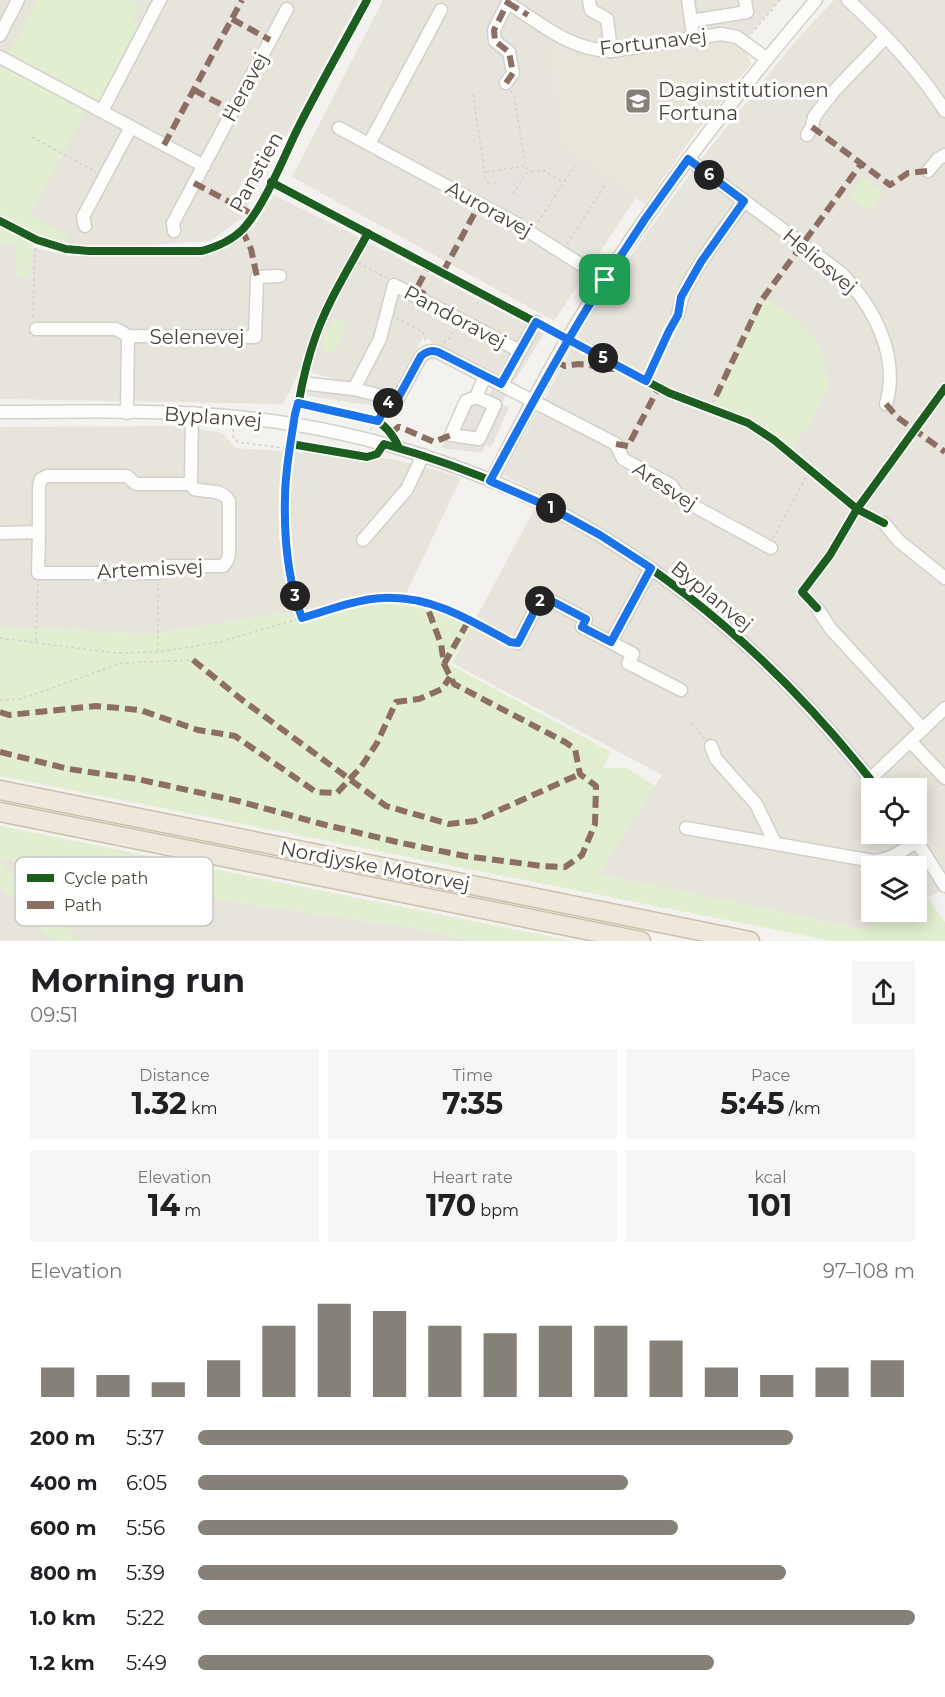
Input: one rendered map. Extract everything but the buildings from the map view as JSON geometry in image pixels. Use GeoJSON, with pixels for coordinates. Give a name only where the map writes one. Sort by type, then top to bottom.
{"type":"FeatureCollection","features":[{"type":"Feature","properties":{"kind":"highway","name":"Nordjyske Motorvej"},"geometry":{"type":"LineString","coordinates":[[0,790],[750,941]]}},
{"type":"Feature","properties":{"kind":"highway","name":"Nordjyske Motorvej"},"geometry":{"type":"LineString","coordinates":[[0,812],[641,941]]}},
{"type":"Feature","properties":{"kind":"street"},"geometry":{"type":"LineString","coordinates":[[0,35],[18,0]]}},
{"type":"Feature","properties":{"kind":"street"},"geometry":{"type":"LineString","coordinates":[[102,111],[160,0]]}},
{"type":"Feature","properties":{"kind":"street"},"geometry":{"type":"LineString","coordinates":[[589,0],[591,10],[607,19],[611,51]]}},
{"type":"Feature","properties":{"kind":"street"},"geometry":{"type":"LineString","coordinates":[[688,0],[694,38]]}},
{"type":"Feature","properties":{"kind":"street"},"geometry":{"type":"LineString","coordinates":[[691,21],[747,12],[746,0]]}},
{"type":"Feature","properties":{"kind":"street"},"geometry":{"type":"LineString","coordinates":[[490,481],[572,332],[645,219],[688,159],[766,59],[816,0]]}},
{"type":"Feature","properties":{"kind":"street"},"geometry":{"type":"LineString","coordinates":[[848,0],[914,68],[945,111]]}},
{"type":"Feature","properties":{"kind":"street","name":"Fortunavej"},"geometry":{"type":"LineString","coordinates":[[506,83],[513,73],[509,52],[495,41],[494,30],[509,1],[578,45],[598,51],[721,34],[745,41],[766,59]]}},
{"type":"Feature","properties":{"kind":"street","name":"Heravej"},"geometry":{"type":"LineString","coordinates":[[174,231],[173,223],[286,9]]}},
{"type":"Feature","properties":{"kind":"street"},"geometry":{"type":"LineString","coordinates":[[369,144],[441,10]]}},
{"type":"Feature","properties":{"kind":"street"},"geometry":{"type":"LineString","coordinates":[[807,135],[814,117],[834,91],[886,37]]}},
{"type":"Feature","properties":{"kind":"street"},"geometry":{"type":"LineString","coordinates":[[0,57],[204,166]]}},
{"type":"Feature","properties":{"kind":"street"},"geometry":{"type":"LineString","coordinates":[[85,226],[83,217],[130,127]]}},
{"type":"Feature","properties":{"kind":"street","name":"Auroravej"},"geometry":{"type":"LineString","coordinates":[[339,128],[531,233],[605,280]]}},
{"type":"Feature","properties":{"kind":"street"},"geometry":{"type":"LineString","coordinates":[[928,171],[938,159],[945,155]]}},
{"type":"Feature","properties":{"kind":"street","name":"Heliosvej"},"geometry":{"type":"LineString","coordinates":[[688,159],[841,273],[856,289],[876,319],[889,361],[891,389],[886,404]]}},
{"type":"Feature","properties":{"kind":"street"},"geometry":{"type":"LineString","coordinates":[[678,315],[681,297],[693,275],[744,201]]}},
{"type":"Feature","properties":{"kind":"street","name":"Selenevej"},"geometry":{"type":"LineString","coordinates":[[36,329],[116,329],[128,336],[255,337],[257,277],[280,276]]}},
{"type":"Feature","properties":{"kind":"street","name":"Pandoravej"},"geometry":{"type":"LineString","coordinates":[[354,389],[380,339],[394,285],[520,351]]}},
{"type":"Feature","properties":{"kind":"street","name":"Pandoravej"},"geometry":{"type":"LineString","coordinates":[[501,384],[536,322]]}},
{"type":"Feature","properties":{"kind":"street","name":"Selenevej"},"geometry":{"type":"LineString","coordinates":[[127,413],[128,336]]}},
{"type":"Feature","properties":{"kind":"street"},"geometry":{"type":"LineString","coordinates":[[310,384],[354,389],[397,400],[421,356],[428,351]]}},
{"type":"Feature","properties":{"kind":"street","name":"Pandoravej"},"geometry":{"type":"LineString","coordinates":[[428,351],[438,352],[533,400]]}},
{"type":"Feature","properties":{"kind":"street"},"geometry":{"type":"LineString","coordinates":[[476,397],[485,376]]}},
{"type":"Feature","properties":{"kind":"street","name":"Aresvej"},"geometry":{"type":"LineString","coordinates":[[533,400],[616,444],[623,459],[671,485],[681,499],[771,548]]}},
{"type":"Feature","properties":{"kind":"street","name":"Byplanvej"},"geometry":{"type":"LineString","coordinates":[[0,412],[192,414],[248,418],[330,431],[423,455],[490,481],[547,506],[600,535],[651,568],[705,609],[757,656],[818,718],[869,778]]}},
{"type":"Feature","properties":{"kind":"street"},"geometry":{"type":"LineString","coordinates":[[191,484],[192,414]]}},
{"type":"Feature","properties":{"kind":"street"},"geometry":{"type":"LineString","coordinates":[[363,540],[407,489],[423,455]]}},
{"type":"Feature","properties":{"kind":"street","name":"Artemisvej"},"geometry":{"type":"LineString","coordinates":[[47,476],[127,476],[136,483],[191,484],[194,489],[200,491],[222,493],[229,501],[227,561],[223,566],[168,566],[158,573],[34,574],[39,532],[41,479],[47,476]]}},
{"type":"Feature","properties":{"kind":"street"},"geometry":{"type":"LineString","coordinates":[[884,523],[899,541],[945,578]]}},
{"type":"Feature","properties":{"kind":"street"},"geometry":{"type":"LineString","coordinates":[[0,533],[39,532]]}},
{"type":"Feature","properties":{"kind":"street"},"geometry":{"type":"LineString","coordinates":[[611,642],[651,568]]}},
{"type":"Feature","properties":{"kind":"street"},"geometry":{"type":"LineString","coordinates":[[518,643],[542,596],[586,619],[582,627],[633,654],[628,663],[681,690]]}},
{"type":"Feature","properties":{"kind":"street"},"geometry":{"type":"LineString","coordinates":[[817,608],[830,628],[923,729]]}},
{"type":"Feature","properties":{"kind":"street"},"geometry":{"type":"LineString","coordinates":[[871,778],[945,708]]}},
{"type":"Feature","properties":{"kind":"street"},"geometry":{"type":"LineString","coordinates":[[910,741],[945,778]]}},
{"type":"Feature","properties":{"kind":"street"},"geometry":{"type":"LineString","coordinates":[[711,746],[716,759],[756,804],[775,843]]}},
{"type":"Feature","properties":{"kind":"street"},"geometry":{"type":"LineString","coordinates":[[686,828],[873,861],[895,856],[908,844]]}},
{"type":"Feature","properties":{"kind":"street"},"geometry":{"type":"LineString","coordinates":[[918,844],[945,886]]}},
{"type":"Feature","properties":{"kind":"path"},"geometry":{"type":"LineString","coordinates":[[745,41],[780,0]]}},
{"type":"Feature","properties":{"kind":"path"},"geometry":{"type":"LineString","coordinates":[[506,83],[514,96],[527,172],[513,194]]}},
{"type":"Feature","properties":{"kind":"path"},"geometry":{"type":"LineString","coordinates":[[473,94],[486,182],[497,184]]}},
{"type":"Feature","properties":{"kind":"path"},"geometry":{"type":"LineString","coordinates":[[32,137],[105,176]]}},
{"type":"Feature","properties":{"kind":"path"},"geometry":{"type":"LineString","coordinates":[[531,233],[575,165]]}},
{"type":"Feature","properties":{"kind":"path"},"geometry":{"type":"LineString","coordinates":[[485,172],[526,166]]}},
{"type":"Feature","properties":{"kind":"path"},"geometry":{"type":"LineString","coordinates":[[527,172],[543,170],[563,183]]}},
{"type":"Feature","properties":{"kind":"path"},"geometry":{"type":"LineString","coordinates":[[562,252],[605,185]]}},
{"type":"Feature","properties":{"kind":"path"},"geometry":{"type":"LineString","coordinates":[[36,329],[33,317],[37,240]]}},
{"type":"Feature","properties":{"kind":"path"},"geometry":{"type":"LineString","coordinates":[[348,269],[358,251]]}},
{"type":"Feature","properties":{"kind":"path"},"geometry":{"type":"LineString","coordinates":[[353,260],[387,278],[394,285]]}},
{"type":"Feature","properties":{"kind":"path"},"geometry":{"type":"LineString","coordinates":[[387,313],[423,332],[428,351]]}},
{"type":"Feature","properties":{"kind":"path"},"geometry":{"type":"LineString","coordinates":[[636,375],[649,382],[669,331],[678,315]]}},
{"type":"Feature","properties":{"kind":"path"},"geometry":{"type":"LineString","coordinates":[[699,404],[713,410],[716,396]]}},
{"type":"Feature","properties":{"kind":"path"},"geometry":{"type":"LineString","coordinates":[[371,430],[379,422],[391,398]]}},
{"type":"Feature","properties":{"kind":"path"},"geometry":{"type":"LineString","coordinates":[[363,417],[379,422]]}},
{"type":"Feature","properties":{"kind":"path"},"geometry":{"type":"LineString","coordinates":[[234,427],[233,437],[238,442],[291,443],[301,446]]}},
{"type":"Feature","properties":{"kind":"path"},"geometry":{"type":"LineString","coordinates":[[289,461],[291,443]]}},
{"type":"Feature","properties":{"kind":"path"},"geometry":{"type":"LineString","coordinates":[[801,463],[818,477]]}},
{"type":"Feature","properties":{"kind":"path"},"geometry":{"type":"LineString","coordinates":[[771,548],[774,536],[810,470]]}},
{"type":"Feature","properties":{"kind":"path"},"geometry":{"type":"LineString","coordinates":[[158,573],[158,652]]}},
{"type":"Feature","properties":{"kind":"path"},"geometry":{"type":"LineString","coordinates":[[34,574],[36,642]]}},
{"type":"Feature","properties":{"kind":"path"},"geometry":{"type":"LineString","coordinates":[[0,638],[116,653],[158,652],[220,642],[300,614],[311,615]]}},
{"type":"Feature","properties":{"kind":"path"},"geometry":{"type":"LineString","coordinates":[[0,699],[21,699],[122,663],[193,660]]}},
{"type":"Feature","properties":{"kind":"path"},"geometry":{"type":"LineString","coordinates":[[686,714],[711,746]]}},
{"type":"Feature","properties":{"kind":"shaded area"},"geometry":{"type":"Polygon","coordinates":[[[0,0],[359,0],[242,218],[210,241],[133,246],[64,245],[27,231],[0,216],[0,0]]]}},
{"type":"Feature","properties":{"kind":"shaded area"},"geometry":{"type":"Polygon","coordinates":[[[383,0],[779,0],[724,65],[554,321],[292,177],[383,0]]]}},
{"type":"Feature","properties":{"kind":"shaded area"},"geometry":{"type":"Polygon","coordinates":[[[834,0],[945,0],[945,889],[927,897],[927,856],[861,856],[861,922],[877,922],[863,929],[598,874],[662,775],[452,663],[542,495],[503,475],[589,317],[702,158],[792,45],[834,0]]]}},
{"type":"Feature","properties":{"kind":"shaded area","name":"Daginstitutionen Fortuna"},"geometry":{"type":"Polygon","coordinates":[[[554,40],[583,54],[611,57],[719,41],[730,42],[749,56],[751,64],[692,137],[645,204],[562,151],[546,51],[554,40]]]}},
{"type":"Feature","properties":{"kind":"shaded area"},"geometry":{"type":"Polygon","coordinates":[[[523,168],[525,184],[546,198],[533,221],[492,195],[488,173],[523,168]]]}},
{"type":"Feature","properties":{"kind":"shaded area"},"geometry":{"type":"Polygon","coordinates":[[[274,195],[544,334],[514,382],[423,337],[391,393],[300,370],[283,404],[0,399],[0,239],[69,256],[209,255],[229,247],[254,227],[274,195]]]}},
{"type":"Feature","properties":{"kind":"shaded area"},"geometry":{"type":"Polygon","coordinates":[[[309,388],[383,399],[382,407],[307,396],[309,388]]]}},
{"type":"Feature","properties":{"kind":"shaded area"},"geometry":{"type":"Polygon","coordinates":[[[492,388],[506,395],[502,404],[509,407],[491,448],[485,445],[482,453],[441,448],[452,423],[472,402],[489,396],[492,388]]]}},
{"type":"Feature","properties":{"kind":"shaded area"},"geometry":{"type":"Polygon","coordinates":[[[183,426],[222,433],[235,448],[391,459],[461,478],[403,600],[369,603],[340,609],[269,615],[154,634],[0,627],[0,427],[183,426]]]}},
{"type":"Feature","properties":{"kind":"shaded area"},"geometry":{"type":"Polygon","coordinates":[[[0,858],[15,861],[15,926],[213,926],[213,899],[419,929],[474,941],[0,941],[0,858]]]}},
{"type":"Feature","properties":{"kind":"green space"},"geometry":{"type":"Polygon","coordinates":[[[37,0],[130,0],[140,5],[132,20],[141,25],[100,102],[9,53],[37,0]]]}},
{"type":"Feature","properties":{"kind":"green space"},"geometry":{"type":"Polygon","coordinates":[[[0,64],[86,110],[31,215],[68,235],[64,243],[0,216],[0,64]]]}},
{"type":"Feature","properties":{"kind":"green space"},"geometry":{"type":"Polygon","coordinates":[[[864,177],[884,193],[869,212],[849,195],[864,177]]]}},
{"type":"Feature","properties":{"kind":"green space"},"geometry":{"type":"Polygon","coordinates":[[[0,225],[33,242],[30,278],[17,278],[16,245],[0,244],[0,225]]]}},
{"type":"Feature","properties":{"kind":"green space"},"geometry":{"type":"Polygon","coordinates":[[[768,299],[796,319],[813,336],[824,359],[828,387],[806,432],[800,434],[791,451],[754,425],[713,406],[763,304],[768,299]]]}},
{"type":"Feature","properties":{"kind":"green space"},"geometry":{"type":"Polygon","coordinates":[[[336,318],[347,323],[335,353],[323,351],[322,338],[336,318]]]}},
{"type":"Feature","properties":{"kind":"green space"},"geometry":{"type":"Polygon","coordinates":[[[403,600],[425,605],[472,626],[449,664],[611,752],[603,768],[627,768],[655,786],[599,874],[863,929],[877,922],[927,922],[927,897],[945,922],[945,941],[832,941],[0,776],[0,627],[154,634],[269,615],[340,609],[369,603],[403,600]]]}},
{"type":"Feature","properties":{"kind":"green space"},"geometry":{"type":"Polygon","coordinates":[[[0,826],[154,857],[15,857],[15,861],[0,858],[0,826]]]}},
{"type":"Feature","properties":{"kind":"green space"},"geometry":{"type":"Polygon","coordinates":[[[0,862],[15,877],[15,902],[0,887],[0,862]]]}},
{"type":"Feature","properties":{"kind":"green space"},"geometry":{"type":"Polygon","coordinates":[[[213,869],[571,941],[475,941],[419,929],[213,899],[213,869]]]}},
{"type":"Feature","properties":{"kind":"green space"},"geometry":{"type":"Polygon","coordinates":[[[39,926],[65,926],[80,941],[54,941],[39,926]]]}},
{"type":"Feature","properties":{"kind":"marked path"},"geometry":{"type":"LineString","coordinates":[[164,145],[242,0]]}},
{"type":"Feature","properties":{"kind":"marked path"},"geometry":{"type":"LineString","coordinates":[[506,83],[513,73],[509,52],[495,41],[494,30],[509,0]]}},
{"type":"Feature","properties":{"kind":"marked path"},"geometry":{"type":"LineString","coordinates":[[508,3],[528,15]]}},
{"type":"Feature","properties":{"kind":"marked path"},"geometry":{"type":"LineString","coordinates":[[232,19],[270,40]]}},
{"type":"Feature","properties":{"kind":"marked path"},"geometry":{"type":"LineString","coordinates":[[194,90],[233,111]]}},
{"type":"Feature","properties":{"kind":"marked path"},"geometry":{"type":"LineString","coordinates":[[812,127],[890,185],[908,173],[928,171]]}},
{"type":"Feature","properties":{"kind":"marked path"},"geometry":{"type":"LineString","coordinates":[[716,396],[761,301],[861,164]]}},
{"type":"Feature","properties":{"kind":"marked path"},"geometry":{"type":"LineString","coordinates":[[194,183],[254,215]]}},
{"type":"Feature","properties":{"kind":"marked path"},"geometry":{"type":"LineString","coordinates":[[443,272],[480,203]]}},
{"type":"Feature","properties":{"kind":"marked path"},"geometry":{"type":"LineString","coordinates":[[242,230],[251,249],[257,277]]}},
{"type":"Feature","properties":{"kind":"marked path"},"geometry":{"type":"LineString","coordinates":[[420,299],[423,293],[416,290],[429,265]]}},
{"type":"Feature","properties":{"kind":"marked path"},"geometry":{"type":"LineString","coordinates":[[555,361],[565,366],[578,364],[604,369],[613,369],[617,365]]}},
{"type":"Feature","properties":{"kind":"marked path"},"geometry":{"type":"LineString","coordinates":[[616,444],[628,446],[659,387]]}},
{"type":"Feature","properties":{"kind":"marked path"},"geometry":{"type":"LineString","coordinates":[[886,404],[897,417],[945,452]]}},
{"type":"Feature","properties":{"kind":"marked path"},"geometry":{"type":"LineString","coordinates":[[391,434],[400,427],[434,442],[451,435]]}},
{"type":"Feature","properties":{"kind":"marked path"},"geometry":{"type":"LineString","coordinates":[[0,752],[69,769],[137,779],[238,801],[322,824],[465,856],[565,867],[582,855],[595,824],[596,786],[580,774],[575,749],[454,684],[444,664],[441,644],[425,601]]}},
{"type":"Feature","properties":{"kind":"marked path"},"geometry":{"type":"LineString","coordinates":[[444,664],[469,620]]}},
{"type":"Feature","properties":{"kind":"marked path"},"geometry":{"type":"LineString","coordinates":[[193,660],[241,699],[386,806],[449,824],[475,821],[580,774]]}},
{"type":"Feature","properties":{"kind":"marked path"},"geometry":{"type":"LineString","coordinates":[[0,712],[9,715],[96,706],[140,710],[198,730],[235,736],[316,792],[337,793],[361,767],[377,743],[396,702],[419,699],[442,689],[450,677]]}},
{"type":"Feature","properties":{"kind":"cycle path","name":"Panstien"},"geometry":{"type":"LineString","coordinates":[[0,221],[37,240],[66,249],[89,251],[202,251],[238,234],[258,209],[305,114],[367,0]]}},
{"type":"Feature","properties":{"kind":"cycle path","name":"Panstien"},"geometry":{"type":"LineString","coordinates":[[271,182],[669,393],[748,423],[774,440],[857,509],[945,388]]}},
{"type":"Feature","properties":{"kind":"cycle path"},"geometry":{"type":"LineString","coordinates":[[368,233],[333,296],[316,335],[304,376],[290,448],[284,511],[285,542],[293,589],[302,618],[362,601],[400,598],[449,611],[510,642],[518,643]]}},
{"type":"Feature","properties":{"kind":"cycle path"},"geometry":{"type":"LineString","coordinates":[[299,403],[374,419],[389,431],[399,448]]}},
{"type":"Feature","properties":{"kind":"cycle path"},"geometry":{"type":"LineString","coordinates":[[291,444],[367,457],[377,454],[384,444],[440,461],[496,482],[576,521],[640,561],[679,589],[751,650],[817,717],[869,778]]}},
{"type":"Feature","properties":{"kind":"cycle path"},"geometry":{"type":"LineString","coordinates":[[817,608],[802,592],[830,555],[857,509],[884,523]]}},
{"type":"Feature","properties":{"kind":"place","name":"Daginstitutionen Fortuna"},"geometry":{"type":"Point","coordinates":[638,101]}},
{"type":"Feature","properties":{"kind":"route"},"geometry":{"type":"LineString","coordinates":[[605,280],[572,332],[555,361],[490,481],[547,506],[600,535],[651,568],[611,642],[582,627],[586,619],[542,596],[518,643],[510,642],[461,615],[431,603],[406,599],[381,598],[302,618],[296,602],[285,532],[285,496],[298,403],[378,421],[391,398],[397,400],[421,356],[432,350],[501,384],[536,322],[557,334],[579,345],[646,381],[678,315],[681,297],[701,262],[744,201],[688,159],[605,280]]}}]}
